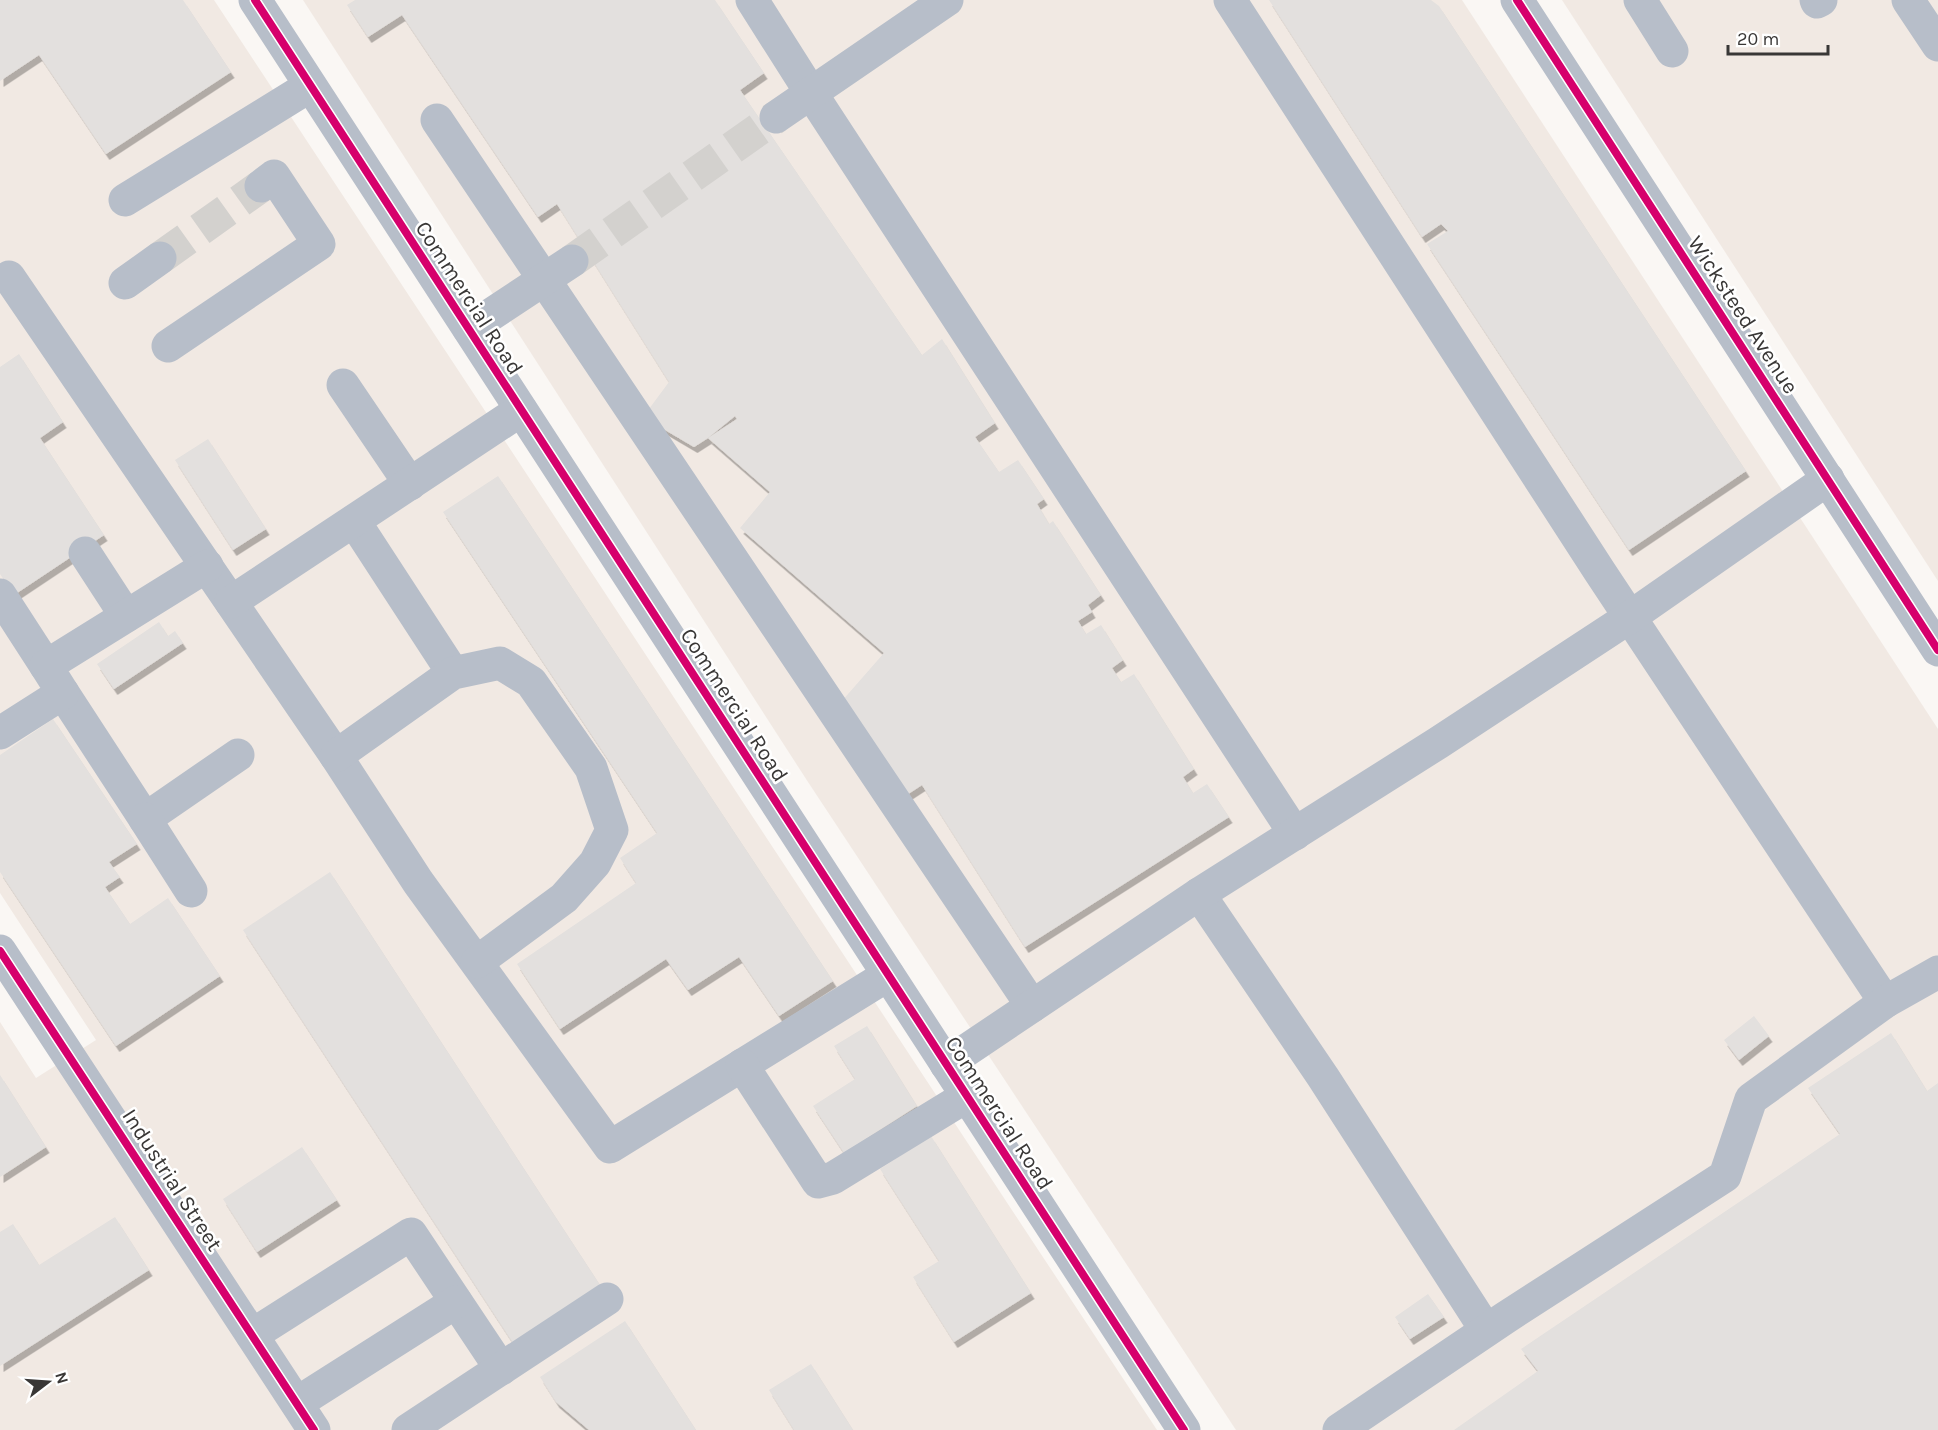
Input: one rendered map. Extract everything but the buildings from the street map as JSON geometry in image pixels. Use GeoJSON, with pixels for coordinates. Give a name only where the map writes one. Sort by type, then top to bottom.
{"type":"FeatureCollection","features":[{"type":"Feature","properties":{"kind":"street","name":"Commercial Road"},"geometry":{"type":"LineString","coordinates":[[255,0],[1184,1430]]}},
{"type":"Feature","properties":{"kind":"street"},"geometry":{"type":"LineString","coordinates":[[752,0],[1295,834]]}},
{"type":"Feature","properties":{"kind":"street"},"geometry":{"type":"LineString","coordinates":[[776,117],[947,0]]}},
{"type":"Feature","properties":{"kind":"street"},"geometry":{"type":"LineString","coordinates":[[1230,0],[1630,617],[1885,1002]]}},
{"type":"Feature","properties":{"kind":"street","name":"Wicksteed Avenue"},"geometry":{"type":"LineString","coordinates":[[1517,0],[1938,650]]}},
{"type":"Feature","properties":{"kind":"street"},"geometry":{"type":"LineString","coordinates":[[1640,0],[1672,51]]}},
{"type":"Feature","properties":{"kind":"street"},"geometry":{"type":"LineString","coordinates":[[1816,0],[1818,2],[1821,0]]}},
{"type":"Feature","properties":{"kind":"street"},"geometry":{"type":"LineString","coordinates":[[1908,0],[1938,45]]}},
{"type":"Feature","properties":{"kind":"street"},"geometry":{"type":"LineString","coordinates":[[125,200],[310,86]]}},
{"type":"Feature","properties":{"kind":"street"},"geometry":{"type":"LineString","coordinates":[[437,120],[1032,1006]]}},
{"type":"Feature","properties":{"kind":"street"},"geometry":{"type":"LineString","coordinates":[[168,346],[319,244],[274,176],[261,186]]}},
{"type":"Feature","properties":{"kind":"street"},"geometry":{"type":"LineString","coordinates":[[125,283],[160,258]]}},
{"type":"Feature","properties":{"kind":"street"},"geometry":{"type":"LineString","coordinates":[[469,329],[572,261]]}},
{"type":"Feature","properties":{"kind":"street"},"geometry":{"type":"LineString","coordinates":[[9,277],[336,756],[418,882],[610,1147],[888,975]]}},
{"type":"Feature","properties":{"kind":"street"},"geometry":{"type":"LineString","coordinates":[[343,386],[410,484]]}},
{"type":"Feature","properties":{"kind":"street"},"geometry":{"type":"LineString","coordinates":[[231,602],[521,410]]}},
{"type":"Feature","properties":{"kind":"street"},"geometry":{"type":"LineString","coordinates":[[946,1064],[1199,894],[1438,743],[1630,617],[1828,479]]}},
{"type":"Feature","properties":{"kind":"street"},"geometry":{"type":"LineString","coordinates":[[354,521],[453,673]]}},
{"type":"Feature","properties":{"kind":"street"},"geometry":{"type":"LineString","coordinates":[[85,553],[126,616]]}},
{"type":"Feature","properties":{"kind":"street"},"geometry":{"type":"LineString","coordinates":[[46,666],[207,566]]}},
{"type":"Feature","properties":{"kind":"street"},"geometry":{"type":"LineString","coordinates":[[0,595],[191,891]]}},
{"type":"Feature","properties":{"kind":"street"},"geometry":{"type":"LineString","coordinates":[[336,756],[453,673],[500,663],[531,682],[591,768],[612,830],[595,863],[564,898],[477,962]]}},
{"type":"Feature","properties":{"kind":"street"},"geometry":{"type":"LineString","coordinates":[[0,733],[63,693]]}},
{"type":"Feature","properties":{"kind":"street"},"geometry":{"type":"LineString","coordinates":[[145,819],[238,755]]}},
{"type":"Feature","properties":{"kind":"street"},"geometry":{"type":"LineString","coordinates":[[1199,894],[1323,1077],[1486,1330]]}},
{"type":"Feature","properties":{"kind":"street","name":"Industrial Street"},"geometry":{"type":"LineString","coordinates":[[0,951],[314,1430]]}},
{"type":"Feature","properties":{"kind":"street"},"geometry":{"type":"LineString","coordinates":[[1341,1429],[1486,1330],[1725,1176],[1752,1099],[1885,1002],[1938,972]]}},
{"type":"Feature","properties":{"kind":"street"},"geometry":{"type":"LineString","coordinates":[[742,1065],[818,1182],[833,1178],[967,1096]]}},
{"type":"Feature","properties":{"kind":"street"},"geometry":{"type":"LineString","coordinates":[[252,1335],[411,1234],[501,1369]]}},
{"type":"Feature","properties":{"kind":"street"},"geometry":{"type":"LineString","coordinates":[[408,1430],[607,1299]]}},
{"type":"Feature","properties":{"kind":"street"},"geometry":{"type":"LineString","coordinates":[[297,1403],[456,1302]]}},
{"type":"Feature","properties":{"kind":"shaded area"},"geometry":{"type":"Polygon","coordinates":[[[0,0],[214,0],[1157,1430],[0,1430],[0,1022],[36,1078],[96,1040],[0,893],[0,0]]]}},
{"type":"Feature","properties":{"kind":"shaded area"},"geometry":{"type":"Polygon","coordinates":[[[303,0],[1462,0],[1938,729],[1938,1430],[1236,1430],[808,782],[303,0]]]}},
{"type":"Feature","properties":{"kind":"shaded area"},"geometry":{"type":"Polygon","coordinates":[[[1562,0],[1938,0],[1938,581],[1562,0]]]}},
{"type":"Feature","properties":{"kind":"tunnel"},"geometry":{"type":"LineString","coordinates":[[572,261],[776,117]]}},
{"type":"Feature","properties":{"kind":"tunnel"},"geometry":{"type":"LineString","coordinates":[[160,258],[261,186]]}},
{"type":"Feature","properties":{"kind":"cycle path"},"geometry":{"type":"LineString","coordinates":[[255,0],[1184,1430]]}},
{"type":"Feature","properties":{"kind":"cycle path"},"geometry":{"type":"LineString","coordinates":[[1517,0],[1938,650]]}},
{"type":"Feature","properties":{"kind":"cycle path"},"geometry":{"type":"LineString","coordinates":[[0,951],[314,1430]]}}]}
